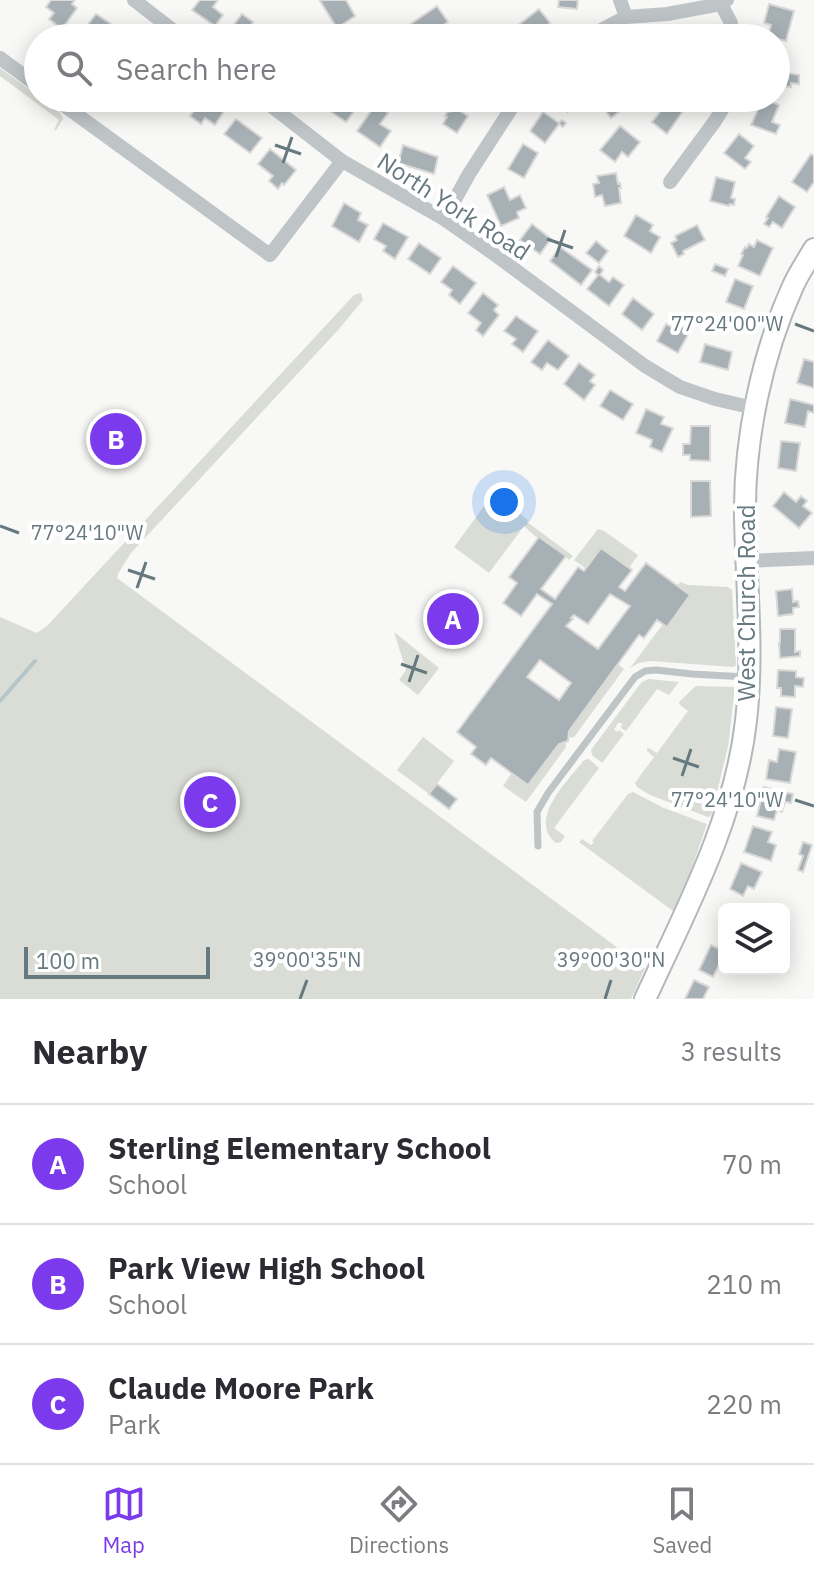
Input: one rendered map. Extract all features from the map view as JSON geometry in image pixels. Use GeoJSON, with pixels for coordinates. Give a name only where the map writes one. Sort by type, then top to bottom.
{"type":"FeatureCollection","features":[{"type":"Feature","properties":{"kind":"main road","name":"West Church Road"},"geometry":{"type":"LineString","coordinates":[[645,999],[704,869],[734,779],[746,724],[750,659],[745,512],[754,408],[768,353],[793,286],[814,249]]}},
{"type":"Feature","properties":{"kind":"street"},"geometry":{"type":"LineString","coordinates":[[134,0],[165,24]]}},
{"type":"Feature","properties":{"kind":"street"},"geometry":{"type":"LineString","coordinates":[[620,0],[626,17]]}},
{"type":"Feature","properties":{"kind":"street"},"geometry":{"type":"LineString","coordinates":[[613,24],[626,17],[667,14],[724,2],[731,24]]}},
{"type":"Feature","properties":{"kind":"street"},"geometry":{"type":"LineString","coordinates":[[0,58],[24,76]]}},
{"type":"Feature","properties":{"kind":"street"},"geometry":{"type":"LineString","coordinates":[[73,112],[270,255],[342,161]]}},
{"type":"Feature","properties":{"kind":"street","name":"North York Road"},"geometry":{"type":"LineString","coordinates":[[279,112],[342,161],[444,219],[645,366],[680,387],[754,408]]}},
{"type":"Feature","properties":{"kind":"street"},"geometry":{"type":"LineString","coordinates":[[444,219],[509,112]]}},
{"type":"Feature","properties":{"kind":"street"},"geometry":{"type":"LineString","coordinates":[[670,182],[720,112]]}},
{"type":"Feature","properties":{"kind":"street"},"geometry":{"type":"LineString","coordinates":[[747,561],[814,558]]}},
{"type":"Feature","properties":{"kind":"lane"},"geometry":{"type":"LineString","coordinates":[[538,846],[537,812],[635,677],[645,671],[656,670],[749,677]]}},
{"type":"Feature","properties":{"kind":"shaded area"},"geometry":{"type":"Polygon","coordinates":[[[0,68],[24,86],[24,94],[0,76],[0,68]]]}},
{"type":"Feature","properties":{"kind":"shaded area"},"geometry":{"type":"Polygon","coordinates":[[[48,112],[59,112],[63,119],[54,130],[59,120],[48,112]]]}},
{"type":"Feature","properties":{"kind":"shaded area"},"geometry":{"type":"Polygon","coordinates":[[[361,293],[363,300],[339,329],[131,553],[117,578],[645,968],[631,999],[0,999],[0,617],[37,633],[48,625],[354,295],[361,293]]]}},
{"type":"Feature","properties":{"kind":"shaded area"},"geometry":{"type":"Polygon","coordinates":[[[493,494],[573,556],[569,560],[524,526],[489,573],[454,547],[493,494]]]}},
{"type":"Feature","properties":{"kind":"shaded area"},"geometry":{"type":"Polygon","coordinates":[[[598,529],[638,555],[629,568],[601,548],[585,568],[574,560],[598,529]]]}},
{"type":"Feature","properties":{"kind":"shaded area"},"geometry":{"type":"Polygon","coordinates":[[[680,582],[732,590],[734,667],[650,661],[630,668],[690,595],[678,585],[680,582]]]}},
{"type":"Feature","properties":{"kind":"shaded area"},"geometry":{"type":"Polygon","coordinates":[[[394,632],[439,668],[418,695],[399,680],[406,670],[394,632]]]}},
{"type":"Feature","properties":{"kind":"shaded area"},"geometry":{"type":"Polygon","coordinates":[[[618,664],[624,669],[574,737],[570,738],[569,731],[618,664]]]}},
{"type":"Feature","properties":{"kind":"shaded area"},"geometry":{"type":"Polygon","coordinates":[[[649,679],[679,682],[669,695],[657,689],[626,731],[621,728],[622,723],[618,723],[614,730],[624,734],[602,763],[592,755],[591,750],[642,682],[649,679]]]}},
{"type":"Feature","properties":{"kind":"shaded area"},"geometry":{"type":"Polygon","coordinates":[[[696,686],[735,687],[728,747],[711,816],[708,817],[650,795],[635,783],[654,757],[647,749],[657,753],[688,711],[679,704],[680,701],[696,686]]]}},
{"type":"Feature","properties":{"kind":"shaded area"},"geometry":{"type":"Polygon","coordinates":[[[423,737],[454,761],[429,794],[397,770],[423,737]]]}},
{"type":"Feature","properties":{"kind":"shaded area"},"geometry":{"type":"Polygon","coordinates":[[[566,743],[526,802],[503,786],[511,774],[528,786],[559,745],[566,743]]]}},
{"type":"Feature","properties":{"kind":"shaded area"},"geometry":{"type":"Polygon","coordinates":[[[589,759],[599,768],[554,828],[565,836],[556,843],[548,833],[548,812],[569,778],[584,760],[589,759]]]}},
{"type":"Feature","properties":{"kind":"shaded area"},"geometry":{"type":"Polygon","coordinates":[[[633,792],[707,824],[673,911],[579,842],[582,839],[591,845],[628,794],[633,792]]]}},
{"type":"Feature","properties":{"kind":"building"},"geometry":{"type":"Polygon","coordinates":[[[51,0],[75,0],[72,4],[77,8],[66,24],[56,24],[49,19],[54,13],[46,7],[51,0]]]}},
{"type":"Feature","properties":{"kind":"building"},"geometry":{"type":"Polygon","coordinates":[[[200,0],[218,0],[213,7],[223,15],[216,24],[212,24],[192,10],[200,0]]]}},
{"type":"Feature","properties":{"kind":"building"},"geometry":{"type":"Polygon","coordinates":[[[346,0],[355,16],[343,24],[334,24],[320,1],[346,0]]]}},
{"type":"Feature","properties":{"kind":"building"},"geometry":{"type":"Polygon","coordinates":[[[559,0],[578,0],[577,9],[558,7],[559,0]]]}},
{"type":"Feature","properties":{"kind":"building"},"geometry":{"type":"Polygon","coordinates":[[[769,4],[794,11],[790,26],[764,23],[769,4]]]}},
{"type":"Feature","properties":{"kind":"building"},"geometry":{"type":"Polygon","coordinates":[[[437,6],[448,22],[445,24],[411,24],[437,6]]]}},
{"type":"Feature","properties":{"kind":"building"},"geometry":{"type":"Polygon","coordinates":[[[539,9],[550,23],[549,24],[520,24],[539,9]]]}},
{"type":"Feature","properties":{"kind":"building"},"geometry":{"type":"Polygon","coordinates":[[[96,14],[111,24],[88,24],[96,14]]]}},
{"type":"Feature","properties":{"kind":"building"},"geometry":{"type":"Polygon","coordinates":[[[242,14],[253,22],[252,24],[234,24],[242,14]]]}},
{"type":"Feature","properties":{"kind":"building"},"geometry":{"type":"Polygon","coordinates":[[[790,74],[799,75],[799,84],[791,83],[791,87],[790,74]]]}},
{"type":"Feature","properties":{"kind":"building"},"geometry":{"type":"Polygon","coordinates":[[[193,112],[223,112],[215,125],[205,118],[201,124],[190,116],[193,112]]]}},
{"type":"Feature","properties":{"kind":"building"},"geometry":{"type":"Polygon","coordinates":[[[331,112],[353,112],[346,122],[331,112]]]}},
{"type":"Feature","properties":{"kind":"building"},"geometry":{"type":"Polygon","coordinates":[[[370,112],[388,113],[380,124],[391,131],[380,147],[357,131],[370,112]]]}},
{"type":"Feature","properties":{"kind":"building"},"geometry":{"type":"Polygon","coordinates":[[[447,112],[461,112],[468,116],[457,133],[443,124],[447,112]]]}},
{"type":"Feature","properties":{"kind":"building"},"geometry":{"type":"Polygon","coordinates":[[[543,112],[559,123],[562,120],[566,123],[563,127],[559,124],[545,143],[530,131],[543,112]]]}},
{"type":"Feature","properties":{"kind":"building"},"geometry":{"type":"Polygon","coordinates":[[[660,112],[682,112],[667,134],[652,122],[660,112]]]}},
{"type":"Feature","properties":{"kind":"building"},"geometry":{"type":"Polygon","coordinates":[[[757,112],[776,112],[772,122],[780,125],[776,134],[751,125],[757,112]]]}},
{"type":"Feature","properties":{"kind":"building"},"geometry":{"type":"Polygon","coordinates":[[[236,119],[262,138],[250,153],[224,134],[236,119]]]}},
{"type":"Feature","properties":{"kind":"building"},"geometry":{"type":"Polygon","coordinates":[[[620,126],[640,142],[628,157],[622,152],[615,162],[600,150],[620,126]]]}},
{"type":"Feature","properties":{"kind":"building"},"geometry":{"type":"Polygon","coordinates":[[[739,134],[754,146],[745,158],[751,162],[745,169],[724,153],[739,134]]]}},
{"type":"Feature","properties":{"kind":"building"},"geometry":{"type":"Polygon","coordinates":[[[523,144],[538,153],[524,178],[508,169],[523,144]]]}},
{"type":"Feature","properties":{"kind":"building"},"geometry":{"type":"Polygon","coordinates":[[[403,145],[438,157],[434,174],[398,163],[403,145]]]}},
{"type":"Feature","properties":{"kind":"building"},"geometry":{"type":"Polygon","coordinates":[[[270,149],[296,170],[278,189],[269,181],[273,176],[258,164],[270,149]]]}},
{"type":"Feature","properties":{"kind":"building"},"geometry":{"type":"Polygon","coordinates":[[[811,154],[814,156],[814,182],[807,192],[792,182],[811,154]]]}},
{"type":"Feature","properties":{"kind":"building"},"geometry":{"type":"Polygon","coordinates":[[[616,173],[621,188],[621,203],[605,206],[602,195],[595,197],[593,184],[599,183],[597,176],[616,173]]]}},
{"type":"Feature","properties":{"kind":"building"},"geometry":{"type":"Polygon","coordinates":[[[716,177],[735,182],[731,198],[735,199],[734,205],[710,201],[716,177]]]}},
{"type":"Feature","properties":{"kind":"building"},"geometry":{"type":"Polygon","coordinates":[[[504,187],[510,200],[520,195],[526,208],[517,212],[519,218],[501,226],[487,195],[504,187]]]}},
{"type":"Feature","properties":{"kind":"building"},"geometry":{"type":"Polygon","coordinates":[[[779,196],[795,207],[782,228],[773,222],[769,227],[764,224],[766,217],[779,196]]]}},
{"type":"Feature","properties":{"kind":"building"},"geometry":{"type":"Polygon","coordinates":[[[344,203],[361,213],[358,220],[368,225],[359,242],[332,226],[344,203]]]}},
{"type":"Feature","properties":{"kind":"building"},"geometry":{"type":"Polygon","coordinates":[[[636,215],[653,225],[650,231],[660,237],[651,253],[624,236],[636,215]]]}},
{"type":"Feature","properties":{"kind":"building"},"geometry":{"type":"Polygon","coordinates":[[[383,223],[408,237],[395,259],[383,251],[386,246],[374,239],[383,223]]]}},
{"type":"Feature","properties":{"kind":"building"},"geometry":{"type":"Polygon","coordinates":[[[532,224],[551,239],[540,254],[520,240],[532,224]]]}},
{"type":"Feature","properties":{"kind":"building"},"geometry":{"type":"Polygon","coordinates":[[[697,225],[705,240],[683,251],[684,254],[678,257],[671,243],[677,240],[675,236],[697,225]]]}},
{"type":"Feature","properties":{"kind":"building"},"geometry":{"type":"Polygon","coordinates":[[[757,240],[773,248],[760,276],[738,266],[745,247],[749,244],[754,247],[757,240]]]}},
{"type":"Feature","properties":{"kind":"building"},"geometry":{"type":"Polygon","coordinates":[[[596,241],[608,251],[599,263],[586,253],[596,241]]]}},
{"type":"Feature","properties":{"kind":"building"},"geometry":{"type":"Polygon","coordinates":[[[419,243],[441,258],[430,274],[408,259],[419,243]]]}},
{"type":"Feature","properties":{"kind":"building"},"geometry":{"type":"Polygon","coordinates":[[[560,247],[592,270],[581,285],[550,261],[560,247]]]}},
{"type":"Feature","properties":{"kind":"building"},"geometry":{"type":"Polygon","coordinates":[[[715,264],[728,269],[725,276],[712,271],[715,264]]]}},
{"type":"Feature","properties":{"kind":"building"},"geometry":{"type":"Polygon","coordinates":[[[453,266],[476,283],[460,304],[449,295],[452,290],[441,282],[453,266]]]}},
{"type":"Feature","properties":{"kind":"building"},"geometry":{"type":"Polygon","coordinates":[[[599,266],[603,270],[600,275],[609,282],[613,277],[624,285],[609,306],[587,289],[598,275],[595,272],[599,266]]]}},
{"type":"Feature","properties":{"kind":"building"},"geometry":{"type":"Polygon","coordinates":[[[735,279],[753,286],[744,309],[726,302],[735,279]]]}},
{"type":"Feature","properties":{"kind":"building"},"geometry":{"type":"Polygon","coordinates":[[[483,293],[498,305],[494,310],[499,315],[483,336],[476,330],[481,323],[468,313],[483,293]]]}},
{"type":"Feature","properties":{"kind":"building"},"geometry":{"type":"Polygon","coordinates":[[[633,298],[654,314],[642,330],[622,314],[633,298]]]}},
{"type":"Feature","properties":{"kind":"building"},"geometry":{"type":"Polygon","coordinates":[[[516,316],[538,331],[523,352],[512,344],[516,339],[504,331],[516,316]]]}},
{"type":"Feature","properties":{"kind":"building"},"geometry":{"type":"Polygon","coordinates":[[[666,324],[678,331],[681,326],[690,331],[678,353],[657,341],[666,324]]]}},
{"type":"Feature","properties":{"kind":"building"},"geometry":{"type":"Polygon","coordinates":[[[548,340],[569,356],[558,370],[547,363],[542,370],[531,362],[548,340]]]}},
{"type":"Feature","properties":{"kind":"building"},"geometry":{"type":"Polygon","coordinates":[[[705,344],[732,352],[728,370],[700,362],[705,344]]]}},
{"type":"Feature","properties":{"kind":"building"},"geometry":{"type":"Polygon","coordinates":[[[804,359],[814,362],[814,388],[797,383],[804,359]]]}},
{"type":"Feature","properties":{"kind":"building"},"geometry":{"type":"Polygon","coordinates":[[[579,363],[595,375],[590,381],[595,385],[584,400],[564,384],[579,363]]]}},
{"type":"Feature","properties":{"kind":"building"},"geometry":{"type":"Polygon","coordinates":[[[610,390],[633,404],[623,420],[600,406],[610,390]]]}},
{"type":"Feature","properties":{"kind":"building"},"geometry":{"type":"Polygon","coordinates":[[[790,399],[814,405],[814,413],[808,411],[805,427],[785,423],[790,399]]]}},
{"type":"Feature","properties":{"kind":"building"},"geometry":{"type":"Polygon","coordinates":[[[646,409],[664,417],[661,424],[673,428],[662,452],[650,447],[652,440],[636,433],[646,409]]]}},
{"type":"Feature","properties":{"kind":"building"},"geometry":{"type":"Polygon","coordinates":[[[691,426],[710,426],[710,461],[690,460],[690,455],[683,455],[683,444],[690,444],[691,426]]]}},
{"type":"Feature","properties":{"kind":"building"},"geometry":{"type":"Polygon","coordinates":[[[781,441],[800,443],[796,471],[778,468],[781,441]]]}},
{"type":"Feature","properties":{"kind":"building"},"geometry":{"type":"Polygon","coordinates":[[[691,481],[710,481],[711,516],[691,517],[691,481]]]}},
{"type":"Feature","properties":{"kind":"building"},"geometry":{"type":"Polygon","coordinates":[[[784,492],[796,502],[801,496],[807,501],[803,506],[812,513],[799,528],[773,506],[784,492]]]}},
{"type":"Feature","properties":{"kind":"building"},"geometry":{"type":"Polygon","coordinates":[[[539,537],[566,556],[541,589],[555,599],[578,567],[584,571],[601,548],[632,570],[619,587],[625,591],[646,563],[690,595],[667,627],[657,620],[644,638],[639,635],[569,731],[568,741],[559,744],[528,785],[491,758],[486,765],[471,754],[476,747],[457,732],[552,604],[537,594],[521,616],[503,603],[517,583],[509,577],[539,537]],[[610,594],[588,624],[574,615],[566,626],[598,649],[630,606],[610,594]],[[540,660],[527,677],[559,700],[571,683],[540,660]]]}},
{"type":"Feature","properties":{"kind":"building"},"geometry":{"type":"Polygon","coordinates":[[[792,589],[793,602],[798,601],[799,607],[793,608],[793,614],[778,616],[776,591],[792,589]]]}},
{"type":"Feature","properties":{"kind":"building"},"geometry":{"type":"Polygon","coordinates":[[[780,629],[795,629],[795,652],[800,651],[800,656],[780,658],[780,629]]]}},
{"type":"Feature","properties":{"kind":"building"},"geometry":{"type":"Polygon","coordinates":[[[778,670],[796,671],[796,677],[804,678],[803,687],[795,686],[795,697],[781,696],[781,688],[777,688],[778,670]]]}},
{"type":"Feature","properties":{"kind":"building"},"geometry":{"type":"Polygon","coordinates":[[[776,707],[792,709],[788,738],[773,736],[776,707]]]}},
{"type":"Feature","properties":{"kind":"building"},"geometry":{"type":"Polygon","coordinates":[[[779,749],[796,752],[790,783],[766,779],[769,760],[777,762],[779,749]]]}},
{"type":"Feature","properties":{"kind":"building"},"geometry":{"type":"Polygon","coordinates":[[[437,784],[457,799],[449,809],[429,794],[437,784]]]}},
{"type":"Feature","properties":{"kind":"building"},"geometry":{"type":"Polygon","coordinates":[[[764,787],[793,794],[791,803],[785,802],[782,812],[777,810],[774,820],[757,816],[764,787]]]}},
{"type":"Feature","properties":{"kind":"building"},"geometry":{"type":"Polygon","coordinates":[[[753,826],[772,832],[768,842],[776,845],[771,861],[744,852],[753,826]]]}},
{"type":"Feature","properties":{"kind":"building"},"geometry":{"type":"Polygon","coordinates":[[[803,842],[812,845],[803,872],[798,870],[803,856],[799,854],[803,842]]]}},
{"type":"Feature","properties":{"kind":"building"},"geometry":{"type":"Polygon","coordinates":[[[741,863],[762,872],[754,889],[748,886],[743,896],[730,889],[741,863]]]}},
{"type":"Feature","properties":{"kind":"building"},"geometry":{"type":"Polygon","coordinates":[[[711,945],[718,948],[718,967],[713,977],[699,970],[711,945]]]}},
{"type":"Feature","properties":{"kind":"building"},"geometry":{"type":"Polygon","coordinates":[[[694,980],[709,987],[703,999],[685,999],[694,980]]]}},
{"type":"Feature","properties":{"kind":"waterway"},"geometry":{"type":"LineString","coordinates":[[0,701],[35,661]]}},
{"type":"Feature","properties":{"kind":"place","name":"Park View High School"},"geometry":{"type":"Point","coordinates":[116,439]}},
{"type":"Feature","properties":{"kind":"place","name":"Sterling Elementary School"},"geometry":{"type":"Point","coordinates":[453,619]}},
{"type":"Feature","properties":{"kind":"place","name":"Claude Moore Park"},"geometry":{"type":"Point","coordinates":[210,802]}}]}
